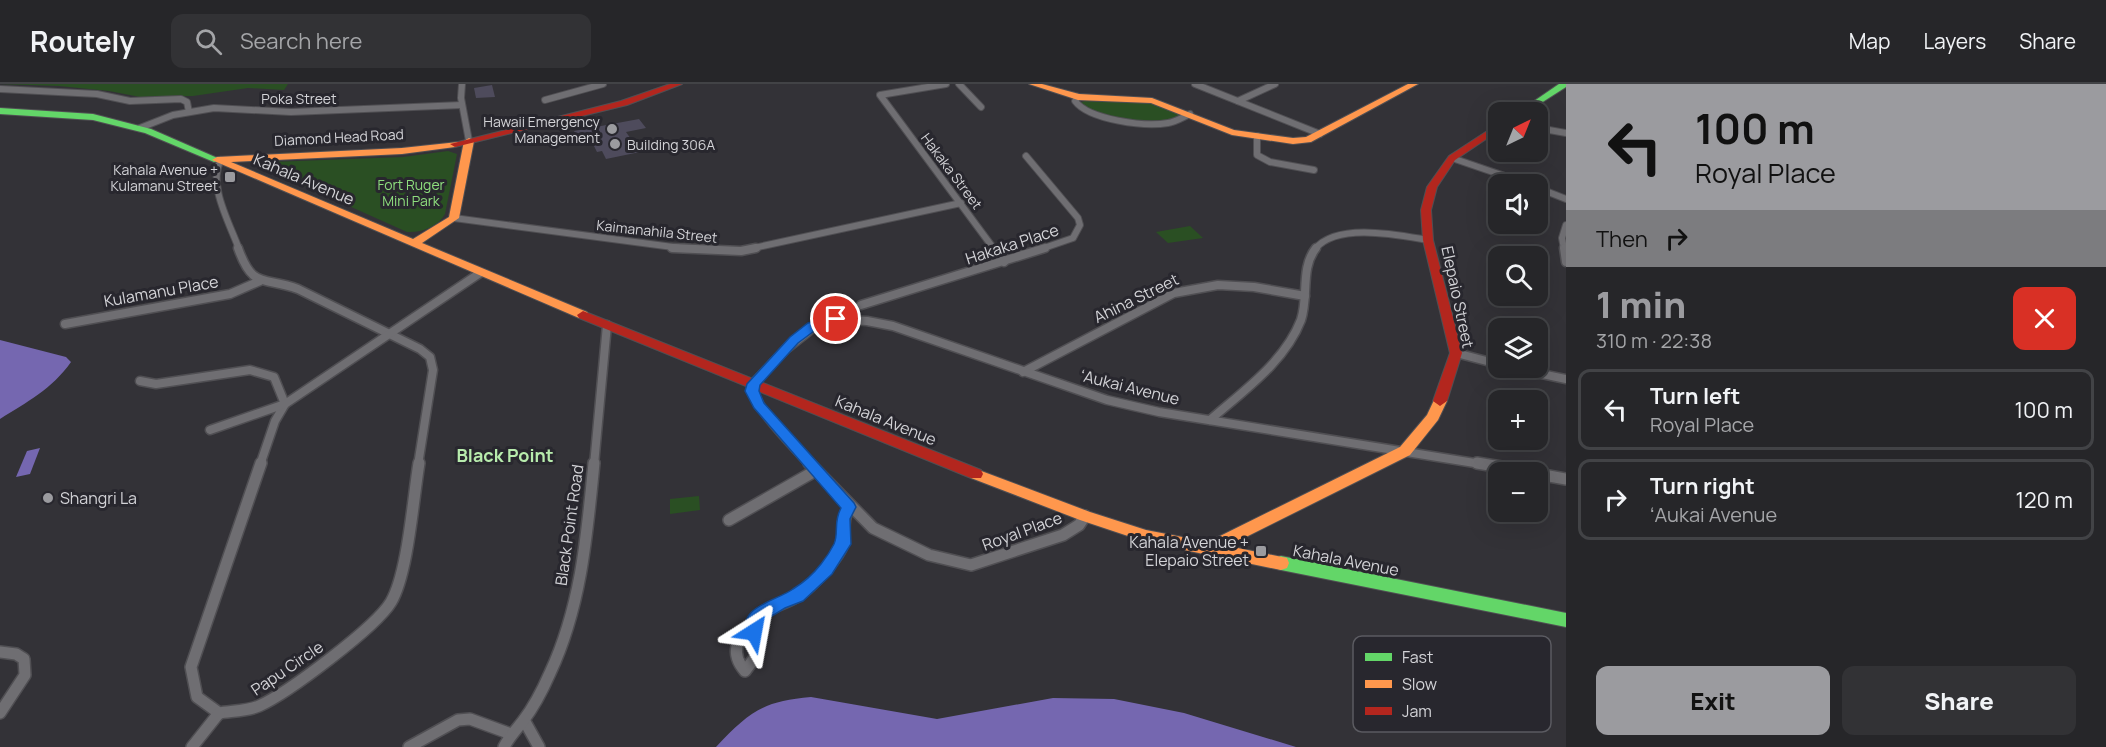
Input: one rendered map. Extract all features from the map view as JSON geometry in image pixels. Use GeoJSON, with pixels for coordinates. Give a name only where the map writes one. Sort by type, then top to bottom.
{"type":"FeatureCollection","features":[{"type":"Feature","properties":{"kind":"street"},"geometry":{"type":"LineString","coordinates":[[413,244],[454,218],[469,141],[462,105],[462,84]]}},
{"type":"Feature","properties":{"kind":"street"},"geometry":{"type":"LineString","coordinates":[[545,100],[603,84]]}},
{"type":"Feature","properties":{"kind":"street","name":"Diamond Head Road"},"geometry":{"type":"LineString","coordinates":[[0,111],[93,117],[140,128],[221,160],[402,151],[469,141],[624,103],[678,84]]}},
{"type":"Feature","properties":{"kind":"street","name":"Hakaka Street"},"geometry":{"type":"LineString","coordinates":[[946,84],[880,95],[1004,262]]}},
{"type":"Feature","properties":{"kind":"street"},"geometry":{"type":"LineString","coordinates":[[959,84],[981,107]]}},
{"type":"Feature","properties":{"kind":"street"},"geometry":{"type":"LineString","coordinates":[[1033,84],[1078,97],[1152,101],[1232,132],[1293,141],[1308,140],[1414,84]]}},
{"type":"Feature","properties":{"kind":"street"},"geometry":{"type":"LineString","coordinates":[[1195,84],[1320,134]]}},
{"type":"Feature","properties":{"kind":"street"},"geometry":{"type":"LineString","coordinates":[[1238,101],[1275,84]]}},
{"type":"Feature","properties":{"kind":"street"},"geometry":{"type":"LineString","coordinates":[[1537,102],[1565,84]]}},
{"type":"Feature","properties":{"kind":"street"},"geometry":{"type":"LineString","coordinates":[[0,89],[93,94],[130,101],[181,99],[187,102],[189,112]]}},
{"type":"Feature","properties":{"kind":"street"},"geometry":{"type":"LineString","coordinates":[[1078,97],[1075,101],[1077,106],[1084,112],[1101,117],[1161,124],[1174,122],[1190,114]]}},
{"type":"Feature","properties":{"kind":"street","name":"Poka Street"},"geometry":{"type":"LineString","coordinates":[[140,128],[161,119],[189,112],[223,108],[291,112],[462,105]]}},
{"type":"Feature","properties":{"kind":"street"},"geometry":{"type":"LineString","coordinates":[[1548,130],[1566,133]]}},
{"type":"Feature","properties":{"kind":"street"},"geometry":{"type":"LineString","coordinates":[[466,163],[485,144],[510,131]]}},
{"type":"Feature","properties":{"kind":"street","name":"Elepaio Street"},"geometry":{"type":"LineString","coordinates":[[1208,549],[1405,451],[1433,417],[1456,353],[1428,240],[1426,210],[1432,187],[1452,158],[1488,134]]}},
{"type":"Feature","properties":{"kind":"street"},"geometry":{"type":"LineString","coordinates":[[1257,136],[1257,154],[1270,162],[1314,170]]}},
{"type":"Feature","properties":{"kind":"street","name":"Hakaka Place"},"geometry":{"type":"LineString","coordinates":[[861,305],[1004,262],[1073,237],[1080,225],[1074,211],[1026,156]]}},
{"type":"Feature","properties":{"kind":"street"},"geometry":{"type":"LineString","coordinates":[[1452,158],[1499,174]]}},
{"type":"Feature","properties":{"kind":"street"},"geometry":{"type":"LineString","coordinates":[[221,160],[214,174],[220,201],[246,269],[260,281]]}},
{"type":"Feature","properties":{"kind":"street","name":"Kahala Avenue"},"geometry":{"type":"LineString","coordinates":[[221,160],[480,273],[1085,516],[1146,536],[1566,620]]}},
{"type":"Feature","properties":{"kind":"street"},"geometry":{"type":"LineString","coordinates":[[1548,192],[1566,199]]}},
{"type":"Feature","properties":{"kind":"street","name":"Kaimanahila Street"},"geometry":{"type":"LineString","coordinates":[[454,218],[682,249],[741,251],[961,203]]}},
{"type":"Feature","properties":{"kind":"street"},"geometry":{"type":"LineString","coordinates":[[1566,225],[1562,238],[1566,262]]}},
{"type":"Feature","properties":{"kind":"street"},"geometry":{"type":"LineString","coordinates":[[1210,420],[1279,356],[1300,321],[1310,255],[1317,246],[1353,233],[1384,233],[1428,240]]}},
{"type":"Feature","properties":{"kind":"street"},"geometry":{"type":"LineString","coordinates":[[210,430],[285,404],[480,273]]}},
{"type":"Feature","properties":{"kind":"street","name":"Kulamanu Place"},"geometry":{"type":"LineString","coordinates":[[65,324],[230,294],[260,281]]}},
{"type":"Feature","properties":{"kind":"street","name":"Papu Circle"},"geometry":{"type":"LineString","coordinates":[[219,713],[258,707],[291,686],[372,624],[391,602],[401,578],[433,370],[430,357],[420,349],[389,333],[298,289],[282,283],[260,281]]}},
{"type":"Feature","properties":{"kind":"street","name":"Ahina Street"},"geometry":{"type":"LineString","coordinates":[[1023,372],[1174,293],[1218,285],[1254,287],[1305,296]]}},
{"type":"Feature","properties":{"kind":"street","name":"ʻAukai Avenue"},"geometry":{"type":"LineString","coordinates":[[753,384],[794,340],[813,326],[836,319],[863,319],[893,326],[1107,400],[1159,412],[1488,465]]}},
{"type":"Feature","properties":{"kind":"street","name":"Black Point Road"},"geometry":{"type":"LineString","coordinates":[[504,747],[511,734],[524,720],[550,673],[573,613],[586,546],[608,325]]}},
{"type":"Feature","properties":{"kind":"street"},"geometry":{"type":"LineString","coordinates":[[1456,353],[1488,361]]}},
{"type":"Feature","properties":{"kind":"street"},"geometry":{"type":"LineString","coordinates":[[140,381],[156,384],[250,370],[274,377],[285,404]]}},
{"type":"Feature","properties":{"kind":"street"},"geometry":{"type":"LineString","coordinates":[[1548,375],[1566,379]]}},
{"type":"Feature","properties":{"kind":"street","name":"Royal Place"},"geometry":{"type":"LineString","coordinates":[[753,384],[752,391],[759,405],[849,507],[873,528],[929,555],[971,565],[1063,535],[1079,525],[1085,516]]}},
{"type":"Feature","properties":{"kind":"street"},"geometry":{"type":"LineString","coordinates":[[192,747],[219,713],[197,697],[191,667],[275,421],[285,404]]}},
{"type":"Feature","properties":{"kind":"street"},"geometry":{"type":"LineString","coordinates":[[729,520],[815,471]]}},
{"type":"Feature","properties":{"kind":"street"},"geometry":{"type":"LineString","coordinates":[[1548,475],[1566,478]]}},
{"type":"Feature","properties":{"kind":"street"},"geometry":{"type":"LineString","coordinates":[[753,625],[761,614],[779,603],[798,596],[826,569],[843,544],[843,519],[849,507]]}},
{"type":"Feature","properties":{"kind":"street"},"geometry":{"type":"LineString","coordinates":[[0,652],[16,654],[24,659],[25,675],[0,713]]}},
{"type":"Feature","properties":{"kind":"street"},"geometry":{"type":"LineString","coordinates":[[409,747],[458,720],[470,719],[511,734]]}},
{"type":"Feature","properties":{"kind":"street"},"geometry":{"type":"LineString","coordinates":[[524,720],[539,747]]}},
{"type":"Feature","properties":{"kind":"green space"},"geometry":{"type":"Polygon","coordinates":[[[0,84],[288,84],[284,90],[248,88],[193,96],[140,97],[59,86],[0,84]]]}},
{"type":"Feature","properties":{"kind":"green space"},"geometry":{"type":"Polygon","coordinates":[[[1085,101],[1151,103],[1181,115],[1155,121],[1118,119],[1098,114],[1079,103],[1085,101]]]}},
{"type":"Feature","properties":{"kind":"green space","name":"Fort Ruger Mini Park"},"geometry":{"type":"Polygon","coordinates":[[[448,151],[457,154],[445,214],[434,226],[412,232],[407,232],[262,167],[271,162],[403,157],[448,151]]]}},
{"type":"Feature","properties":{"kind":"green space"},"geometry":{"type":"Polygon","coordinates":[[[1190,226],[1203,238],[1168,243],[1156,232],[1190,226]]]}},
{"type":"Feature","properties":{"kind":"green space"},"geometry":{"type":"Polygon","coordinates":[[[699,496],[700,510],[670,514],[670,499],[699,496]]]}},
{"type":"Feature","properties":{"kind":"shaded area"},"geometry":{"type":"Polygon","coordinates":[[[0,340],[66,357],[71,362],[56,380],[29,401],[0,419],[0,340]]]}},
{"type":"Feature","properties":{"kind":"shaded area"},"geometry":{"type":"Polygon","coordinates":[[[40,448],[30,474],[16,477],[27,451],[40,448]]]}},
{"type":"Feature","properties":{"kind":"shaded area"},"geometry":{"type":"Polygon","coordinates":[[[811,697],[937,719],[1053,698],[1114,699],[1184,713],[1296,747],[716,747],[738,725],[758,710],[781,702],[811,697]]]}},
{"type":"Feature","properties":{"kind":"building"},"geometry":{"type":"Polygon","coordinates":[[[492,85],[495,97],[476,98],[474,88],[492,85]]]}},
{"type":"Feature","properties":{"kind":"building"},"geometry":{"type":"Polygon","coordinates":[[[639,119],[646,128],[626,132],[640,152],[606,159],[602,151],[597,152],[590,138],[579,140],[574,131],[639,119]]]}},
{"type":"Feature","properties":{"kind":"traffic: fast"},"geometry":{"type":"LineString","coordinates":[[1537,102],[1565,84]]}},
{"type":"Feature","properties":{"kind":"traffic: fast"},"geometry":{"type":"LineString","coordinates":[[0,111],[93,117],[148,131],[217,160]]}},
{"type":"Feature","properties":{"kind":"traffic: fast"},"geometry":{"type":"LineString","coordinates":[[1281,563],[1566,620]]}},
{"type":"Feature","properties":{"kind":"traffic: slow"},"geometry":{"type":"LineString","coordinates":[[1033,84],[1078,97],[1152,101],[1232,132],[1293,141],[1308,140],[1414,84]]}},
{"type":"Feature","properties":{"kind":"traffic: slow"},"geometry":{"type":"LineString","coordinates":[[413,244],[454,218],[469,141]]}},
{"type":"Feature","properties":{"kind":"traffic: slow"},"geometry":{"type":"LineString","coordinates":[[224,160],[402,151],[455,144]]}},
{"type":"Feature","properties":{"kind":"traffic: slow"},"geometry":{"type":"LineString","coordinates":[[217,160],[583,315]]}},
{"type":"Feature","properties":{"kind":"traffic: slow"},"geometry":{"type":"LineString","coordinates":[[1208,549],[1405,451],[1433,417],[1440,401]]}},
{"type":"Feature","properties":{"kind":"traffic: slow"},"geometry":{"type":"LineString","coordinates":[[976,474],[1085,516],[1146,536],[1281,563]]}},
{"type":"Feature","properties":{"kind":"traffic: jam"},"geometry":{"type":"LineString","coordinates":[[455,144],[624,103],[678,84]]}},
{"type":"Feature","properties":{"kind":"traffic: jam"},"geometry":{"type":"LineString","coordinates":[[1440,401],[1456,353],[1428,240],[1426,210],[1432,187],[1452,158],[1488,134]]}},
{"type":"Feature","properties":{"kind":"traffic: jam"},"geometry":{"type":"LineString","coordinates":[[583,315],[976,474]]}},
{"type":"Feature","properties":{"kind":"place","name":"Hawaii Emergency Management"},"geometry":{"type":"Point","coordinates":[612,129]}},
{"type":"Feature","properties":{"kind":"place","name":"Building 306A"},"geometry":{"type":"Point","coordinates":[615,144]}},
{"type":"Feature","properties":{"kind":"place","name":"Kahala Avenue + Kulamanu Street"},"geometry":{"type":"Point","coordinates":[230,177]}},
{"type":"Feature","properties":{"kind":"place","name":"Shangri La"},"geometry":{"type":"Point","coordinates":[48,498]}},
{"type":"Feature","properties":{"kind":"place","name":"Kahala Avenue + Elepaio Street"},"geometry":{"type":"Point","coordinates":[1261,551]}},
{"type":"Feature","properties":{"kind":"district","name":"Black Point"},"geometry":{"type":"Point","coordinates":[505,455]}},
{"type":"Feature","properties":{"kind":"route"},"geometry":{"type":"LineString","coordinates":[[754,632],[753,625],[761,614],[779,603],[798,596],[826,569],[843,544],[843,519],[849,507],[759,405],[752,391],[753,384],[794,340],[813,326],[836,319]]}}]}
